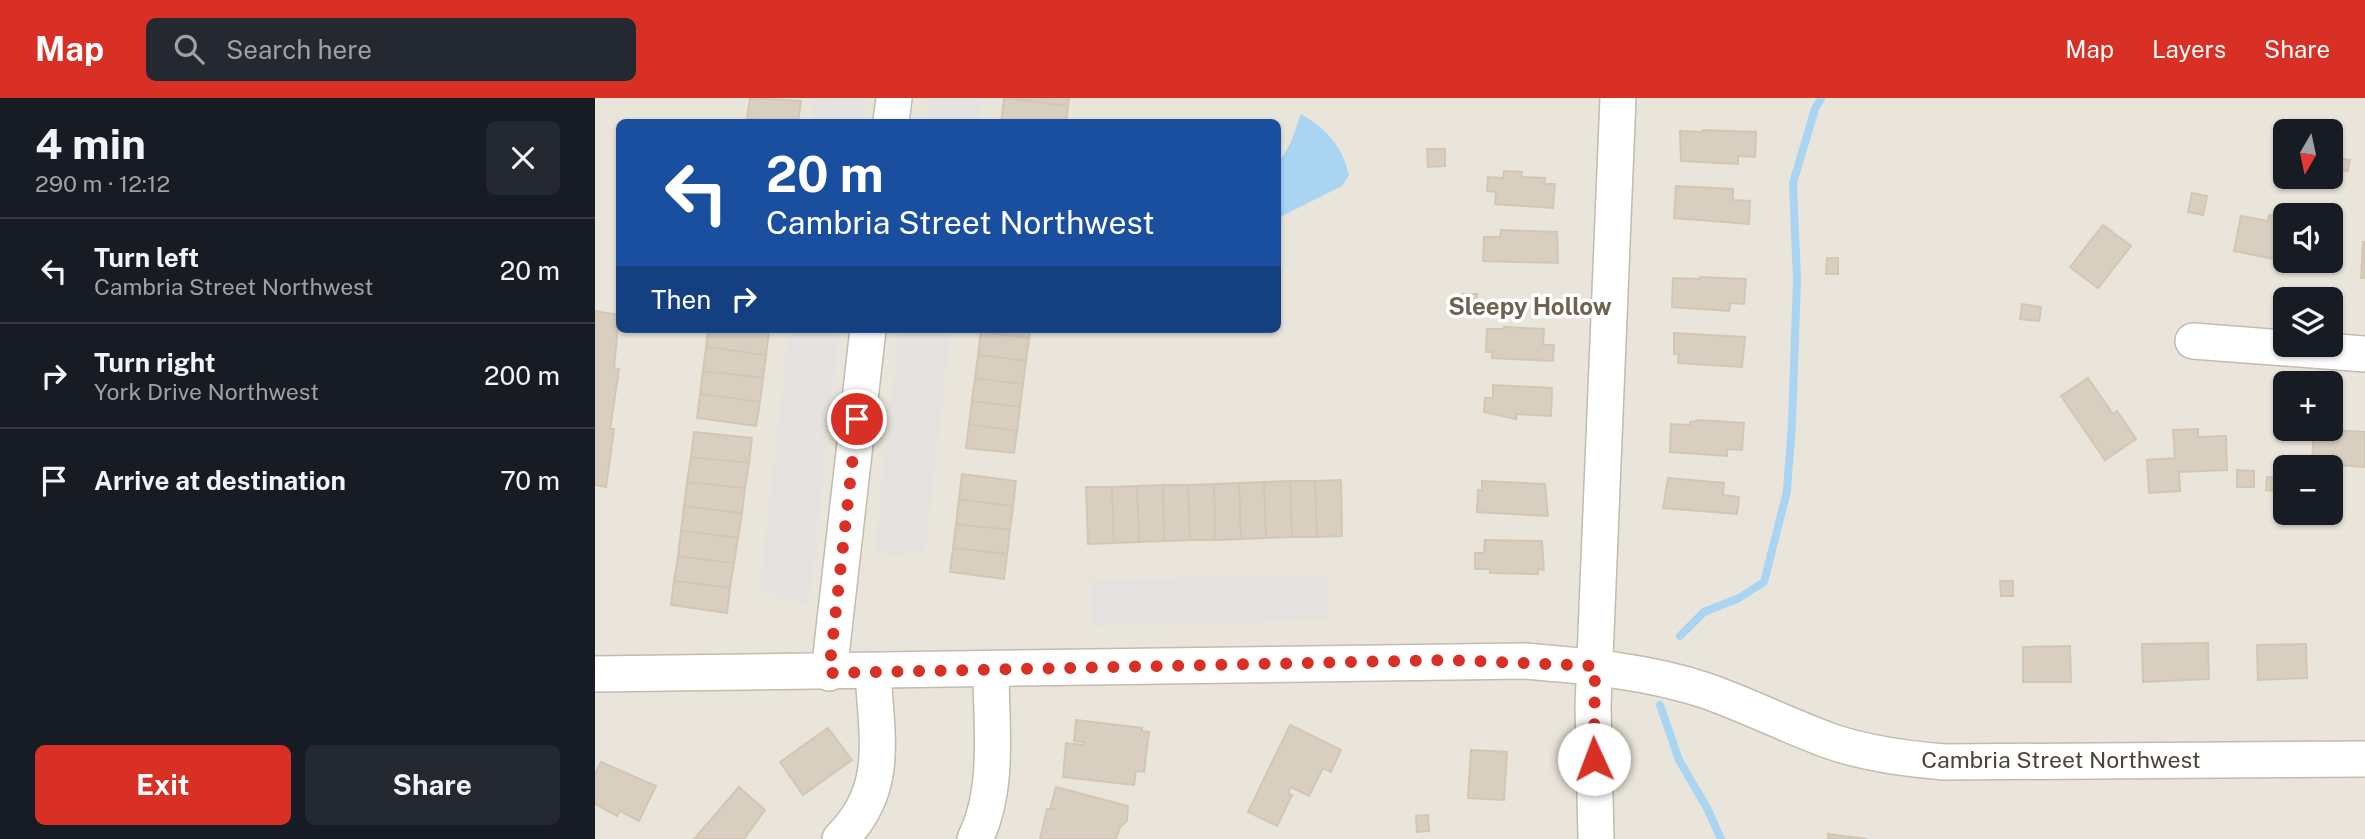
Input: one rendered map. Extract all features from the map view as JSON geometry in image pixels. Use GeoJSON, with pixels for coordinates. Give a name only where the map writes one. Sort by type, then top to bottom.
{"type":"FeatureCollection","features":[{"type":"Feature","properties":{"kind":"street"},"geometry":{"type":"LineString","coordinates":[[891,119],[894,98]]}},
{"type":"Feature","properties":{"kind":"street"},"geometry":{"type":"LineString","coordinates":[[1596,839],[1595,666],[1618,98]]}},
{"type":"Feature","properties":{"kind":"street"},"geometry":{"type":"LineString","coordinates":[[829,673],[867,333]]}},
{"type":"Feature","properties":{"kind":"street"},"geometry":{"type":"LineString","coordinates":[[2193,341],[2365,354]]}},
{"type":"Feature","properties":{"kind":"street","name":"Cambria Street Northwest"},"geometry":{"type":"LineString","coordinates":[[595,674],[829,673],[1449,660],[1595,666],[1653,676],[1707,691],[1833,742],[1908,759],[1945,762],[2365,759]]}},
{"type":"Feature","properties":{"kind":"street"},"geometry":{"type":"LineString","coordinates":[[975,839],[983,821],[989,792],[991,670]]}},
{"type":"Feature","properties":{"kind":"street"},"geometry":{"type":"LineString","coordinates":[[855,834],[871,798],[877,766],[873,671]]}},
{"type":"Feature","properties":{"kind":"shaded area"},"geometry":{"type":"Polygon","coordinates":[[[595,98],[2365,98],[2365,839],[595,839],[595,98]]]}},
{"type":"Feature","properties":{"kind":"shaded area"},"geometry":{"type":"Polygon","coordinates":[[[814,98],[866,98],[863,119],[811,119],[814,98]]]}},
{"type":"Feature","properties":{"kind":"shaded area"},"geometry":{"type":"Polygon","coordinates":[[[928,98],[981,98],[978,119],[925,119],[928,98]]]}},
{"type":"Feature","properties":{"kind":"shaded area"},"geometry":{"type":"Polygon","coordinates":[[[789,333],[839,333],[809,604],[779,599],[777,595],[759,591],[789,333]]]}},
{"type":"Feature","properties":{"kind":"shaded area"},"geometry":{"type":"Polygon","coordinates":[[[899,333],[951,333],[925,553],[908,551],[904,557],[874,553],[899,333]]]}},
{"type":"Feature","properties":{"kind":"shaded area"},"geometry":{"type":"Polygon","coordinates":[[[1328,576],[1328,619],[1092,627],[1090,580],[1328,576]]]}},
{"type":"Feature","properties":{"kind":"water"},"geometry":{"type":"Polygon","coordinates":[[[1301,114],[1332,139],[1342,155],[1349,175],[1342,186],[1281,216],[1281,159],[1291,142],[1301,114]]]}},
{"type":"Feature","properties":{"kind":"building"},"geometry":{"type":"Polygon","coordinates":[[[750,98],[801,101],[798,119],[747,119],[750,98]]]}},
{"type":"Feature","properties":{"kind":"building"},"geometry":{"type":"Polygon","coordinates":[[[1004,98],[1068,106],[1066,119],[1001,119],[1004,98]]]}},
{"type":"Feature","properties":{"kind":"building"},"geometry":{"type":"Polygon","coordinates":[[[1004,98],[1069,98],[1068,106],[1004,98]]]}},
{"type":"Feature","properties":{"kind":"building"},"geometry":{"type":"Polygon","coordinates":[[[1680,131],[1756,132],[1755,157],[1738,156],[1738,164],[1681,161],[1680,131]]]}},
{"type":"Feature","properties":{"kind":"building"},"geometry":{"type":"Polygon","coordinates":[[[1427,149],[1445,149],[1445,166],[1428,167],[1427,149]]]}},
{"type":"Feature","properties":{"kind":"building"},"geometry":{"type":"Polygon","coordinates":[[[2343,159],[2350,160],[2348,171],[2343,170],[2343,159]]]}},
{"type":"Feature","properties":{"kind":"building"},"geometry":{"type":"Polygon","coordinates":[[[1504,171],[1522,172],[1521,177],[1545,178],[1544,184],[1555,184],[1553,208],[1495,204],[1496,192],[1487,191],[1488,177],[1503,178],[1504,171]]]}},
{"type":"Feature","properties":{"kind":"building"},"geometry":{"type":"Polygon","coordinates":[[[1676,186],[1733,189],[1733,200],[1750,201],[1749,224],[1674,218],[1676,186]]]}},
{"type":"Feature","properties":{"kind":"building"},"geometry":{"type":"Polygon","coordinates":[[[2192,193],[2207,196],[2203,215],[2188,212],[2192,193]]]}},
{"type":"Feature","properties":{"kind":"building"},"geometry":{"type":"Polygon","coordinates":[[[2269,215],[2273,216],[2273,259],[2234,251],[2241,216],[2268,221],[2269,215]]]}},
{"type":"Feature","properties":{"kind":"building"},"geometry":{"type":"Polygon","coordinates":[[[2103,225],[2131,246],[2098,288],[2070,267],[2103,225]]]}},
{"type":"Feature","properties":{"kind":"building"},"geometry":{"type":"Polygon","coordinates":[[[1501,230],[1557,232],[1558,263],[1483,261],[1484,237],[1500,237],[1501,230]]]}},
{"type":"Feature","properties":{"kind":"building"},"geometry":{"type":"Polygon","coordinates":[[[2363,242],[2365,278],[2361,278],[2363,242]]]}},
{"type":"Feature","properties":{"kind":"building"},"geometry":{"type":"Polygon","coordinates":[[[1827,258],[1838,258],[1838,274],[1826,274],[1827,258]]]}},
{"type":"Feature","properties":{"kind":"building"},"geometry":{"type":"Polygon","coordinates":[[[1673,278],[1746,279],[1744,304],[1730,303],[1729,311],[1672,307],[1673,278]]]}},
{"type":"Feature","properties":{"kind":"building"},"geometry":{"type":"Polygon","coordinates":[[[1463,294],[1477,294],[1476,314],[1462,313],[1463,294]]]}},
{"type":"Feature","properties":{"kind":"building"},"geometry":{"type":"Polygon","coordinates":[[[2022,304],[2041,307],[2039,321],[2020,319],[2022,304]]]}},
{"type":"Feature","properties":{"kind":"building"},"geometry":{"type":"Polygon","coordinates":[[[595,311],[616,314],[614,368],[619,369],[610,429],[614,429],[606,487],[595,485],[595,311]]]}},
{"type":"Feature","properties":{"kind":"building"},"geometry":{"type":"Polygon","coordinates":[[[1487,329],[1544,329],[1543,345],[1554,345],[1553,361],[1492,358],[1492,352],[1486,352],[1487,329]]]}},
{"type":"Feature","properties":{"kind":"building"},"geometry":{"type":"Polygon","coordinates":[[[708,333],[769,333],[766,355],[706,347],[708,333]]]}},
{"type":"Feature","properties":{"kind":"building"},"geometry":{"type":"Polygon","coordinates":[[[981,333],[1029,338],[1026,361],[978,355],[981,333]]]}},
{"type":"Feature","properties":{"kind":"building"},"geometry":{"type":"Polygon","coordinates":[[[989,333],[1030,333],[1029,338],[989,333]]]}},
{"type":"Feature","properties":{"kind":"building"},"geometry":{"type":"Polygon","coordinates":[[[1674,333],[1745,337],[1742,367],[1678,363],[1679,354],[1674,354],[1674,333]]]}},
{"type":"Feature","properties":{"kind":"building"},"geometry":{"type":"Polygon","coordinates":[[[706,347],[766,355],[763,378],[703,371],[706,347]]]}},
{"type":"Feature","properties":{"kind":"building"},"geometry":{"type":"Polygon","coordinates":[[[978,355],[1026,361],[1023,384],[975,378],[978,355]]]}},
{"type":"Feature","properties":{"kind":"building"},"geometry":{"type":"Polygon","coordinates":[[[703,371],[763,378],[760,402],[700,394],[703,371]]]}},
{"type":"Feature","properties":{"kind":"building"},"geometry":{"type":"Polygon","coordinates":[[[975,378],[1023,384],[1020,407],[972,401],[975,378]]]}},
{"type":"Feature","properties":{"kind":"building"},"geometry":{"type":"Polygon","coordinates":[[[2088,378],[2113,414],[2117,411],[2136,439],[2105,460],[2061,396],[2088,378]]]}},
{"type":"Feature","properties":{"kind":"building"},"geometry":{"type":"Polygon","coordinates":[[[1493,385],[1552,388],[1551,416],[1517,414],[1516,419],[1484,412],[1485,398],[1493,398],[1493,385]]]}},
{"type":"Feature","properties":{"kind":"building"},"geometry":{"type":"Polygon","coordinates":[[[700,394],[760,402],[756,426],[697,418],[700,394]]]}},
{"type":"Feature","properties":{"kind":"building"},"geometry":{"type":"Polygon","coordinates":[[[972,401],[1020,407],[1017,431],[969,424],[972,401]]]}},
{"type":"Feature","properties":{"kind":"building"},"geometry":{"type":"Polygon","coordinates":[[[1700,420],[1744,423],[1742,450],[1727,449],[1727,456],[1670,452],[1671,424],[1690,425],[1690,422],[1700,420]]]}},
{"type":"Feature","properties":{"kind":"building"},"geometry":{"type":"Polygon","coordinates":[[[969,424],[1017,431],[1014,453],[966,448],[969,424]]]}},
{"type":"Feature","properties":{"kind":"building"},"geometry":{"type":"Polygon","coordinates":[[[2198,429],[2198,437],[2226,436],[2227,470],[2179,472],[2180,491],[2149,493],[2147,460],[2175,458],[2173,430],[2198,429]]]}},
{"type":"Feature","properties":{"kind":"building"},"geometry":{"type":"Polygon","coordinates":[[[2343,431],[2365,432],[2365,467],[2343,465],[2343,455],[2312,455],[2313,441],[2343,441],[2343,431]]]}},
{"type":"Feature","properties":{"kind":"building"},"geometry":{"type":"Polygon","coordinates":[[[694,432],[752,438],[749,463],[691,457],[694,432]]]}},
{"type":"Feature","properties":{"kind":"building"},"geometry":{"type":"Polygon","coordinates":[[[691,457],[749,463],[745,488],[687,482],[691,457]]]}},
{"type":"Feature","properties":{"kind":"building"},"geometry":{"type":"Polygon","coordinates":[[[2237,470],[2254,471],[2254,487],[2237,487],[2237,470]]]}},
{"type":"Feature","properties":{"kind":"building"},"geometry":{"type":"Polygon","coordinates":[[[962,474],[1016,481],[1013,506],[959,499],[962,474]]]}},
{"type":"Feature","properties":{"kind":"building"},"geometry":{"type":"Polygon","coordinates":[[[2267,477],[2273,477],[2273,490],[2266,490],[2267,477]]]}},
{"type":"Feature","properties":{"kind":"building"},"geometry":{"type":"Polygon","coordinates":[[[1668,478],[1724,483],[1723,495],[1739,497],[1737,514],[1663,508],[1668,478]]]}},
{"type":"Feature","properties":{"kind":"building"},"geometry":{"type":"Polygon","coordinates":[[[1341,480],[1342,536],[1317,537],[1315,481],[1341,480]]]}},
{"type":"Feature","properties":{"kind":"building"},"geometry":{"type":"Polygon","coordinates":[[[1290,481],[1292,537],[1266,538],[1264,482],[1290,481]]]}},
{"type":"Feature","properties":{"kind":"building"},"geometry":{"type":"Polygon","coordinates":[[[1290,481],[1315,481],[1317,537],[1292,537],[1290,481]]]}},
{"type":"Feature","properties":{"kind":"building"},"geometry":{"type":"Polygon","coordinates":[[[1482,481],[1545,484],[1548,516],[1477,512],[1478,490],[1482,491],[1482,481]]]}},
{"type":"Feature","properties":{"kind":"building"},"geometry":{"type":"Polygon","coordinates":[[[687,482],[745,488],[742,513],[684,506],[687,482]]]}},
{"type":"Feature","properties":{"kind":"building"},"geometry":{"type":"Polygon","coordinates":[[[1264,482],[1266,538],[1241,539],[1239,483],[1264,482]]]}},
{"type":"Feature","properties":{"kind":"building"},"geometry":{"type":"Polygon","coordinates":[[[1239,483],[1241,539],[1215,540],[1214,484],[1239,483]]]}},
{"type":"Feature","properties":{"kind":"building"},"geometry":{"type":"Polygon","coordinates":[[[1214,484],[1215,540],[1190,540],[1188,485],[1214,484]]]}},
{"type":"Feature","properties":{"kind":"building"},"geometry":{"type":"Polygon","coordinates":[[[1163,485],[1164,541],[1139,542],[1137,486],[1163,485]]]}},
{"type":"Feature","properties":{"kind":"building"},"geometry":{"type":"Polygon","coordinates":[[[1163,485],[1188,485],[1190,540],[1164,541],[1163,485]]]}},
{"type":"Feature","properties":{"kind":"building"},"geometry":{"type":"Polygon","coordinates":[[[1137,486],[1139,542],[1114,543],[1112,487],[1137,486]]]}},
{"type":"Feature","properties":{"kind":"building"},"geometry":{"type":"Polygon","coordinates":[[[1086,487],[1112,487],[1114,543],[1088,544],[1086,487]]]}},
{"type":"Feature","properties":{"kind":"building"},"geometry":{"type":"Polygon","coordinates":[[[959,499],[1013,506],[1010,530],[956,524],[959,499]]]}},
{"type":"Feature","properties":{"kind":"building"},"geometry":{"type":"Polygon","coordinates":[[[684,506],[742,513],[738,538],[681,531],[684,506]]]}},
{"type":"Feature","properties":{"kind":"building"},"geometry":{"type":"Polygon","coordinates":[[[956,524],[1010,530],[1007,554],[953,548],[956,524]]]}},
{"type":"Feature","properties":{"kind":"building"},"geometry":{"type":"Polygon","coordinates":[[[681,531],[738,538],[734,563],[678,556],[681,531]]]}},
{"type":"Feature","properties":{"kind":"building"},"geometry":{"type":"Polygon","coordinates":[[[1485,540],[1542,541],[1544,570],[1538,569],[1538,574],[1490,573],[1490,569],[1475,569],[1475,553],[1484,553],[1485,540]]]}},
{"type":"Feature","properties":{"kind":"building"},"geometry":{"type":"Polygon","coordinates":[[[953,548],[1007,554],[1004,579],[950,572],[953,548]]]}},
{"type":"Feature","properties":{"kind":"building"},"geometry":{"type":"Polygon","coordinates":[[[678,556],[734,563],[730,588],[674,581],[678,556]]]}},
{"type":"Feature","properties":{"kind":"building"},"geometry":{"type":"Polygon","coordinates":[[[674,581],[730,588],[727,613],[671,605],[674,581]]]}},
{"type":"Feature","properties":{"kind":"building"},"geometry":{"type":"Polygon","coordinates":[[[2000,581],[2013,581],[2013,596],[2001,596],[2000,581]]]}},
{"type":"Feature","properties":{"kind":"building"},"geometry":{"type":"Polygon","coordinates":[[[2208,643],[2209,679],[2143,682],[2142,644],[2208,643]]]}},
{"type":"Feature","properties":{"kind":"building"},"geometry":{"type":"Polygon","coordinates":[[[2306,644],[2307,678],[2258,680],[2257,645],[2306,644]]]}},
{"type":"Feature","properties":{"kind":"building"},"geometry":{"type":"Polygon","coordinates":[[[2070,646],[2071,682],[2023,682],[2023,647],[2070,646]]]}},
{"type":"Feature","properties":{"kind":"building"},"geometry":{"type":"Polygon","coordinates":[[[1076,720],[1142,728],[1142,731],[1149,732],[1144,772],[1136,771],[1134,785],[1063,777],[1066,743],[1083,745],[1084,742],[1074,741],[1076,720]]]}},
{"type":"Feature","properties":{"kind":"building"},"geometry":{"type":"Polygon","coordinates":[[[1290,725],[1341,750],[1331,772],[1323,768],[1309,796],[1291,787],[1288,793],[1292,795],[1277,826],[1248,812],[1290,725]]]}},
{"type":"Feature","properties":{"kind":"building"},"geometry":{"type":"Polygon","coordinates":[[[828,728],[852,760],[803,795],[780,762],[828,728]]]}},
{"type":"Feature","properties":{"kind":"building"},"geometry":{"type":"Polygon","coordinates":[[[1471,750],[1507,752],[1504,800],[1468,798],[1471,750]]]}},
{"type":"Feature","properties":{"kind":"building"},"geometry":{"type":"Polygon","coordinates":[[[601,762],[656,786],[639,821],[620,811],[617,816],[595,804],[595,774],[601,762]]]}},
{"type":"Feature","properties":{"kind":"building"},"geometry":{"type":"Polygon","coordinates":[[[739,787],[765,810],[744,839],[694,839],[739,787]]]}},
{"type":"Feature","properties":{"kind":"building"},"geometry":{"type":"Polygon","coordinates":[[[1056,787],[1128,806],[1127,821],[1120,827],[1116,839],[1040,839],[1047,809],[1056,810],[1050,809],[1056,787]]]}},
{"type":"Feature","properties":{"kind":"building"},"geometry":{"type":"Polygon","coordinates":[[[1428,815],[1429,831],[1417,832],[1416,816],[1428,815]]]}},
{"type":"Feature","properties":{"kind":"building"},"geometry":{"type":"Polygon","coordinates":[[[1828,834],[1867,839],[1828,839],[1828,834]]]}},
{"type":"Feature","properties":{"kind":"waterway"},"geometry":{"type":"LineString","coordinates":[[1680,636],[1704,612],[1739,598],[1764,582],[1787,491],[1792,424],[1797,280],[1793,183],[1815,109],[1821,98]]}},
{"type":"Feature","properties":{"kind":"waterway"},"geometry":{"type":"LineString","coordinates":[[1660,705],[1679,760],[1707,808],[1721,839]]}},
{"type":"Feature","properties":{"kind":"district","name":"Sleepy Hollow"},"geometry":{"type":"Point","coordinates":[1530,306]}},
{"type":"Feature","properties":{"kind":"route"},"geometry":{"type":"LineString","coordinates":[[857,419],[829,673],[1449,660],[1595,666],[1594,759]]}}]}
